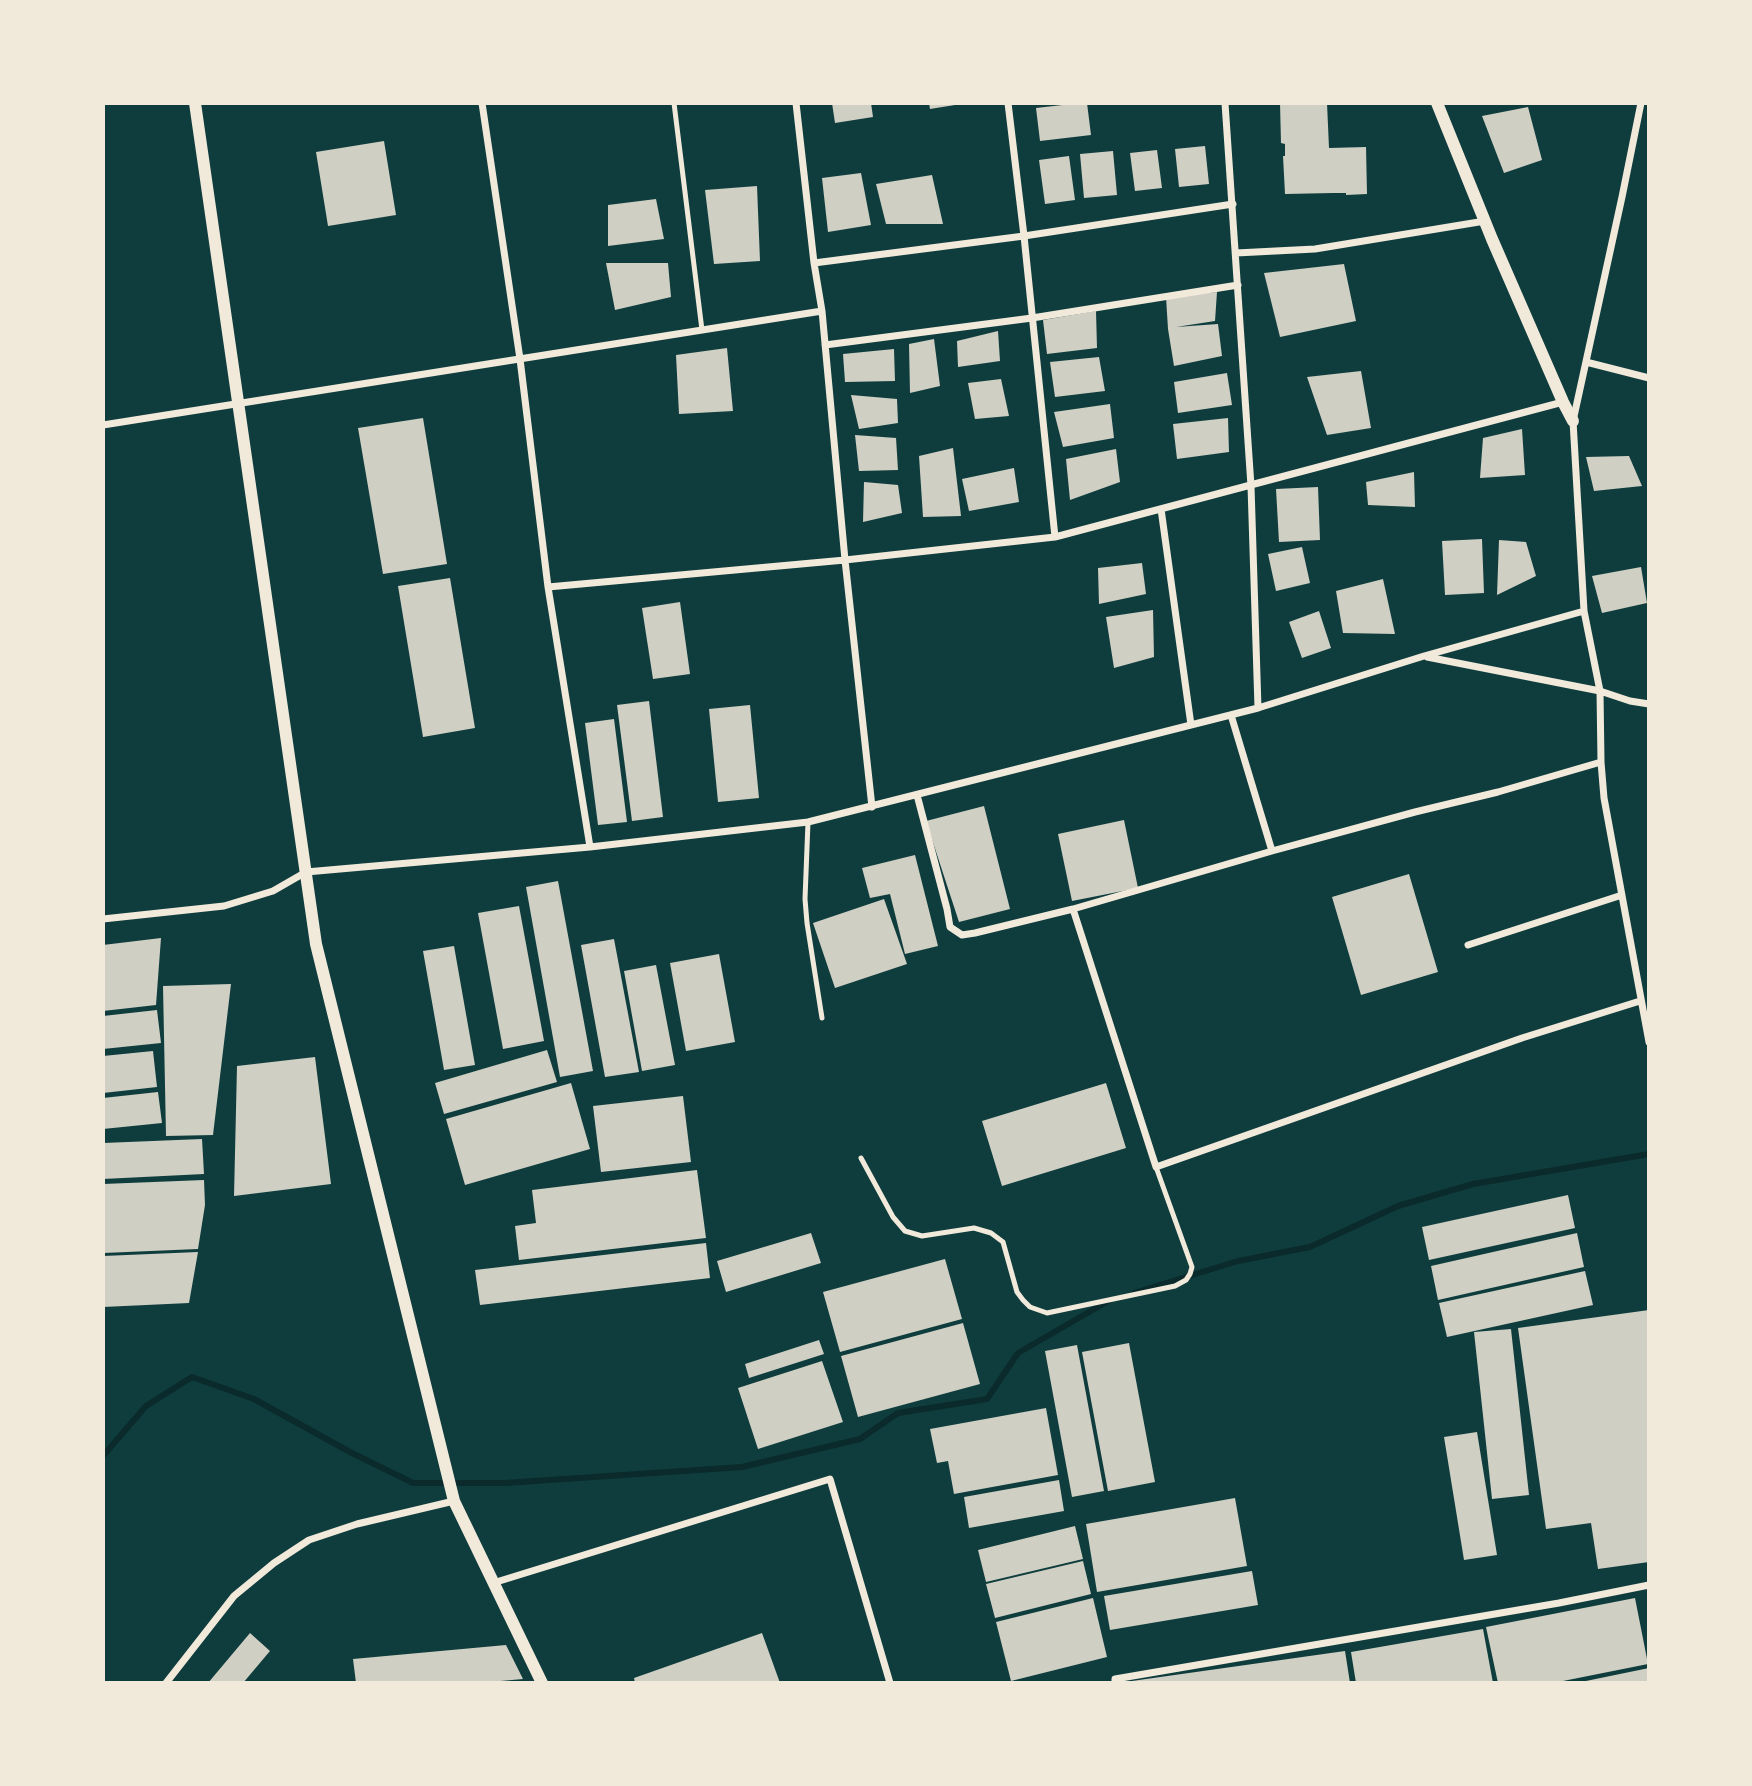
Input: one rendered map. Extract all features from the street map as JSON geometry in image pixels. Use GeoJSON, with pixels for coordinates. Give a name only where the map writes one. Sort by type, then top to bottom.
{"type":"FeatureCollection","features":[{"type":"Feature","properties":{"kind":"street"},"geometry":{"type":"LineString","coordinates":[[195,103],[316,944],[454,1502],[542,1683]]}},
{"type":"Feature","properties":{"kind":"street"},"geometry":{"type":"LineString","coordinates":[[482,103],[520,359],[548,587],[590,847]]}},
{"type":"Feature","properties":{"kind":"street"},"geometry":{"type":"LineString","coordinates":[[796,103],[822,311],[872,807]]}},
{"type":"Feature","properties":{"kind":"street"},"geometry":{"type":"LineString","coordinates":[[1008,103],[1055,537]]}},
{"type":"Feature","properties":{"kind":"street"},"geometry":{"type":"LineString","coordinates":[[1225,103],[1251,486],[1258,708]]}},
{"type":"Feature","properties":{"kind":"street"},"geometry":{"type":"LineString","coordinates":[[1437,103],[1485,221],[1573,421]]}},
{"type":"Feature","properties":{"kind":"street"},"geometry":{"type":"LineString","coordinates":[[1641,103],[1573,421],[1584,611],[1600,691],[1604,798],[1649,1042]]}},
{"type":"Feature","properties":{"kind":"street"},"geometry":{"type":"LineString","coordinates":[[814,263],[1024,236],[1233,204]]}},
{"type":"Feature","properties":{"kind":"street"},"geometry":{"type":"LineString","coordinates":[[1236,253],[1315,249],[1485,221]]}},
{"type":"Feature","properties":{"kind":"street"},"geometry":{"type":"LineString","coordinates":[[825,345],[1032,318],[1238,285]]}},
{"type":"Feature","properties":{"kind":"street"},"geometry":{"type":"LineString","coordinates":[[103,425],[822,311]]}},
{"type":"Feature","properties":{"kind":"street"},"geometry":{"type":"LineString","coordinates":[[1586,362],[1649,378]]}},
{"type":"Feature","properties":{"kind":"street"},"geometry":{"type":"LineString","coordinates":[[548,587],[845,560],[1055,537],[1563,402]]}},
{"type":"Feature","properties":{"kind":"street"},"geometry":{"type":"LineString","coordinates":[[1161,509],[1191,725]]}},
{"type":"Feature","properties":{"kind":"street"},"geometry":{"type":"LineString","coordinates":[[103,919],[224,906],[273,891],[306,872],[590,847],[808,822],[1258,708],[1424,656],[1584,611]]}},
{"type":"Feature","properties":{"kind":"street"},"geometry":{"type":"LineString","coordinates":[[1424,656],[1600,691],[1649,704]]}},
{"type":"Feature","properties":{"kind":"street"},"geometry":{"type":"LineString","coordinates":[[1231,715],[1272,851]]}},
{"type":"Feature","properties":{"kind":"street"},"geometry":{"type":"LineString","coordinates":[[918,795],[950,928],[962,934],[1073,909],[1272,851],[1499,792],[1601,762]]}},
{"type":"Feature","properties":{"kind":"street"},"geometry":{"type":"LineString","coordinates":[[1468,945],[1622,895]]}},
{"type":"Feature","properties":{"kind":"street"},"geometry":{"type":"LineString","coordinates":[[1073,909],[1156,1167],[1522,1038],[1640,1001]]}},
{"type":"Feature","properties":{"kind":"street"},"geometry":{"type":"LineString","coordinates":[[493,1583],[830,1479],[890,1683]]}},
{"type":"Feature","properties":{"kind":"street"},"geometry":{"type":"LineString","coordinates":[[166,1683],[234,1596],[274,1563],[310,1540],[357,1524],[454,1502]]}},
{"type":"Feature","properties":{"kind":"street"},"geometry":{"type":"LineString","coordinates":[[1115,1683],[1115,1679],[1649,1585]]}},
{"type":"Feature","properties":{"kind":"lane"},"geometry":{"type":"LineString","coordinates":[[674,103],[702,330]]}},
{"type":"Feature","properties":{"kind":"lane"},"geometry":{"type":"LineString","coordinates":[[808,822],[805,899],[822,1018]]}},
{"type":"Feature","properties":{"kind":"lane"},"geometry":{"type":"LineString","coordinates":[[861,1158],[893,1217],[905,1231],[922,1236],[974,1228],[991,1233],[1003,1242],[1017,1292],[1030,1307],[1047,1313],[1175,1286],[1186,1280],[1192,1266],[1156,1167]]}},
{"type":"Feature","properties":{"kind":"building"},"geometry":{"type":"Polygon","coordinates":[[[832,103],[871,103],[873,117],[835,123],[832,103]]]}},
{"type":"Feature","properties":{"kind":"building"},"geometry":{"type":"Polygon","coordinates":[[[929,103],[954,103],[955,105],[930,109],[929,103]]]}},
{"type":"Feature","properties":{"kind":"building"},"geometry":{"type":"Polygon","coordinates":[[[1087,103],[1091,135],[1040,141],[1036,108],[1087,103]]]}},
{"type":"Feature","properties":{"kind":"building"},"geometry":{"type":"Polygon","coordinates":[[[1280,103],[1327,103],[1329,148],[1366,147],[1367,194],[1285,194],[1285,144],[1281,143],[1280,103]]]}},
{"type":"Feature","properties":{"kind":"building"},"geometry":{"type":"Polygon","coordinates":[[[1528,107],[1542,160],[1504,173],[1482,116],[1528,107]]]}},
{"type":"Feature","properties":{"kind":"building"},"geometry":{"type":"Polygon","coordinates":[[[384,141],[396,215],[328,226],[316,152],[384,141]]]}},
{"type":"Feature","properties":{"kind":"building"},"geometry":{"type":"Polygon","coordinates":[[[1205,146],[1209,184],[1179,187],[1175,149],[1205,146]]]}},
{"type":"Feature","properties":{"kind":"building"},"geometry":{"type":"Polygon","coordinates":[[[1157,150],[1162,188],[1135,191],[1130,153],[1157,150]]]}},
{"type":"Feature","properties":{"kind":"building"},"geometry":{"type":"Polygon","coordinates":[[[1113,151],[1117,195],[1084,198],[1080,154],[1113,151]]]}},
{"type":"Feature","properties":{"kind":"building"},"geometry":{"type":"Polygon","coordinates":[[[1069,156],[1075,200],[1045,204],[1039,160],[1069,156]]]}},
{"type":"Feature","properties":{"kind":"building"},"geometry":{"type":"Polygon","coordinates":[[[861,173],[871,225],[828,232],[822,178],[861,173]]]}},
{"type":"Feature","properties":{"kind":"building"},"geometry":{"type":"Polygon","coordinates":[[[932,175],[943,224],[886,224],[876,184],[932,175]]]}},
{"type":"Feature","properties":{"kind":"building"},"geometry":{"type":"Polygon","coordinates":[[[757,186],[760,261],[714,264],[705,190],[757,186]]]}},
{"type":"Feature","properties":{"kind":"building"},"geometry":{"type":"Polygon","coordinates":[[[656,199],[664,239],[608,246],[608,205],[656,199]]]}},
{"type":"Feature","properties":{"kind":"building"},"geometry":{"type":"Polygon","coordinates":[[[606,263],[668,263],[671,297],[615,310],[606,263]]]}},
{"type":"Feature","properties":{"kind":"building"},"geometry":{"type":"Polygon","coordinates":[[[1344,264],[1356,321],[1280,337],[1264,273],[1344,264]]]}},
{"type":"Feature","properties":{"kind":"building"},"geometry":{"type":"Polygon","coordinates":[[[1217,292],[1215,321],[1176,327],[1218,324],[1222,356],[1174,366],[1166,297],[1217,292]]]}},
{"type":"Feature","properties":{"kind":"building"},"geometry":{"type":"Polygon","coordinates":[[[1096,311],[1097,348],[1047,354],[1043,320],[1096,311]]]}},
{"type":"Feature","properties":{"kind":"building"},"geometry":{"type":"Polygon","coordinates":[[[998,331],[1000,361],[958,367],[957,341],[998,331]]]}},
{"type":"Feature","properties":{"kind":"building"},"geometry":{"type":"Polygon","coordinates":[[[934,339],[940,386],[910,393],[909,344],[934,339]]]}},
{"type":"Feature","properties":{"kind":"building"},"geometry":{"type":"Polygon","coordinates":[[[727,348],[733,411],[679,414],[676,355],[727,348]]]}},
{"type":"Feature","properties":{"kind":"building"},"geometry":{"type":"Polygon","coordinates":[[[894,349],[895,381],[845,382],[843,354],[894,349]]]}},
{"type":"Feature","properties":{"kind":"building"},"geometry":{"type":"Polygon","coordinates":[[[1099,357],[1105,391],[1055,397],[1050,362],[1099,357]]]}},
{"type":"Feature","properties":{"kind":"building"},"geometry":{"type":"Polygon","coordinates":[[[1361,371],[1371,428],[1327,435],[1307,377],[1361,371]]]}},
{"type":"Feature","properties":{"kind":"building"},"geometry":{"type":"Polygon","coordinates":[[[1227,373],[1232,405],[1178,413],[1174,382],[1227,373]]]}},
{"type":"Feature","properties":{"kind":"building"},"geometry":{"type":"Polygon","coordinates":[[[1001,379],[1009,416],[975,419],[968,383],[1001,379]]]}},
{"type":"Feature","properties":{"kind":"building"},"geometry":{"type":"Polygon","coordinates":[[[851,395],[897,399],[898,423],[859,429],[851,395]]]}},
{"type":"Feature","properties":{"kind":"building"},"geometry":{"type":"Polygon","coordinates":[[[1110,404],[1114,438],[1063,447],[1054,412],[1110,404]]]}},
{"type":"Feature","properties":{"kind":"building"},"geometry":{"type":"Polygon","coordinates":[[[423,418],[447,564],[383,574],[358,428],[423,418]]]}},
{"type":"Feature","properties":{"kind":"building"},"geometry":{"type":"Polygon","coordinates":[[[1228,418],[1229,452],[1177,459],[1173,424],[1228,418]]]}},
{"type":"Feature","properties":{"kind":"building"},"geometry":{"type":"Polygon","coordinates":[[[1522,429],[1525,475],[1480,478],[1483,438],[1522,429]]]}},
{"type":"Feature","properties":{"kind":"building"},"geometry":{"type":"Polygon","coordinates":[[[855,435],[896,438],[898,470],[859,471],[855,435]]]}},
{"type":"Feature","properties":{"kind":"building"},"geometry":{"type":"Polygon","coordinates":[[[953,448],[961,516],[923,517],[919,456],[953,448]]]}},
{"type":"Feature","properties":{"kind":"building"},"geometry":{"type":"Polygon","coordinates":[[[1116,449],[1120,482],[1070,500],[1066,459],[1116,449]]]}},
{"type":"Feature","properties":{"kind":"building"},"geometry":{"type":"Polygon","coordinates":[[[1629,456],[1642,486],[1594,491],[1586,457],[1629,456]]]}},
{"type":"Feature","properties":{"kind":"building"},"geometry":{"type":"Polygon","coordinates":[[[1014,468],[1019,502],[969,511],[962,479],[1014,468]]]}},
{"type":"Feature","properties":{"kind":"building"},"geometry":{"type":"Polygon","coordinates":[[[1414,472],[1415,507],[1368,505],[1366,482],[1414,472]]]}},
{"type":"Feature","properties":{"kind":"building"},"geometry":{"type":"Polygon","coordinates":[[[864,482],[898,485],[902,513],[863,522],[864,482]]]}},
{"type":"Feature","properties":{"kind":"building"},"geometry":{"type":"Polygon","coordinates":[[[1318,487],[1320,540],[1279,542],[1276,489],[1318,487]]]}},
{"type":"Feature","properties":{"kind":"building"},"geometry":{"type":"Polygon","coordinates":[[[1482,539],[1484,593],[1445,595],[1442,541],[1482,539]]]}},
{"type":"Feature","properties":{"kind":"building"},"geometry":{"type":"Polygon","coordinates":[[[1499,540],[1526,542],[1536,576],[1497,595],[1499,540]]]}},
{"type":"Feature","properties":{"kind":"building"},"geometry":{"type":"Polygon","coordinates":[[[1302,547],[1310,583],[1276,591],[1268,554],[1302,547]]]}},
{"type":"Feature","properties":{"kind":"building"},"geometry":{"type":"Polygon","coordinates":[[[1142,563],[1146,594],[1099,604],[1098,568],[1142,563]]]}},
{"type":"Feature","properties":{"kind":"building"},"geometry":{"type":"Polygon","coordinates":[[[1641,567],[1647,603],[1602,613],[1592,576],[1641,567]]]}},
{"type":"Feature","properties":{"kind":"building"},"geometry":{"type":"Polygon","coordinates":[[[450,578],[475,728],[423,737],[398,586],[450,578]]]}},
{"type":"Feature","properties":{"kind":"building"},"geometry":{"type":"Polygon","coordinates":[[[1383,579],[1395,634],[1343,633],[1336,591],[1383,579]]]}},
{"type":"Feature","properties":{"kind":"building"},"geometry":{"type":"Polygon","coordinates":[[[680,602],[690,674],[653,679],[642,608],[680,602]]]}},
{"type":"Feature","properties":{"kind":"building"},"geometry":{"type":"Polygon","coordinates":[[[1153,610],[1154,657],[1114,668],[1106,617],[1153,610]]]}},
{"type":"Feature","properties":{"kind":"building"},"geometry":{"type":"Polygon","coordinates":[[[1319,611],[1331,648],[1302,658],[1289,622],[1319,611]]]}},
{"type":"Feature","properties":{"kind":"building"},"geometry":{"type":"Polygon","coordinates":[[[649,701],[663,817],[632,821],[617,705],[649,701]]]}},
{"type":"Feature","properties":{"kind":"building"},"geometry":{"type":"Polygon","coordinates":[[[750,705],[759,798],[718,802],[709,709],[750,705]]]}},
{"type":"Feature","properties":{"kind":"building"},"geometry":{"type":"Polygon","coordinates":[[[614,719],[627,822],[598,825],[585,723],[614,719]]]}},
{"type":"Feature","properties":{"kind":"building"},"geometry":{"type":"Polygon","coordinates":[[[984,806],[1010,909],[959,922],[926,821],[984,806]]]}},
{"type":"Feature","properties":{"kind":"building"},"geometry":{"type":"Polygon","coordinates":[[[1124,820],[1138,888],[1072,901],[1058,834],[1124,820]]]}},
{"type":"Feature","properties":{"kind":"building"},"geometry":{"type":"Polygon","coordinates":[[[915,855],[938,946],[905,954],[890,894],[870,898],[862,868],[915,855]]]}},
{"type":"Feature","properties":{"kind":"building"},"geometry":{"type":"Polygon","coordinates":[[[1409,874],[1438,972],[1361,995],[1332,897],[1409,874]]]}},
{"type":"Feature","properties":{"kind":"building"},"geometry":{"type":"Polygon","coordinates":[[[558,881],[593,1071],[560,1077],[526,887],[558,881]]]}},
{"type":"Feature","properties":{"kind":"building"},"geometry":{"type":"Polygon","coordinates":[[[884,899],[907,964],[835,988],[813,923],[884,899]]]}},
{"type":"Feature","properties":{"kind":"building"},"geometry":{"type":"Polygon","coordinates":[[[519,906],[544,1041],[503,1049],[478,913],[519,906]]]}},
{"type":"Feature","properties":{"kind":"building"},"geometry":{"type":"Polygon","coordinates":[[[161,938],[156,1005],[103,1011],[103,945],[161,938]]]}},
{"type":"Feature","properties":{"kind":"building"},"geometry":{"type":"Polygon","coordinates":[[[614,939],[639,1072],[605,1077],[581,945],[614,939]]]}},
{"type":"Feature","properties":{"kind":"building"},"geometry":{"type":"Polygon","coordinates":[[[454,946],[475,1065],[444,1070],[423,951],[454,946]]]}},
{"type":"Feature","properties":{"kind":"building"},"geometry":{"type":"Polygon","coordinates":[[[719,954],[735,1042],[686,1051],[670,963],[719,954]]]}},
{"type":"Feature","properties":{"kind":"building"},"geometry":{"type":"Polygon","coordinates":[[[656,965],[675,1065],[642,1071],[624,971],[656,965]]]}},
{"type":"Feature","properties":{"kind":"building"},"geometry":{"type":"Polygon","coordinates":[[[231,984],[213,1135],[166,1136],[163,986],[231,984]]]}},
{"type":"Feature","properties":{"kind":"building"},"geometry":{"type":"Polygon","coordinates":[[[157,1010],[161,1043],[103,1049],[103,1016],[157,1010]]]}},
{"type":"Feature","properties":{"kind":"building"},"geometry":{"type":"Polygon","coordinates":[[[547,1050],[557,1082],[444,1114],[435,1083],[547,1050]]]}},
{"type":"Feature","properties":{"kind":"building"},"geometry":{"type":"Polygon","coordinates":[[[153,1051],[157,1087],[103,1093],[103,1056],[153,1051]]]}},
{"type":"Feature","properties":{"kind":"building"},"geometry":{"type":"Polygon","coordinates":[[[315,1057],[331,1184],[234,1196],[237,1066],[315,1057]]]}},
{"type":"Feature","properties":{"kind":"building"},"geometry":{"type":"Polygon","coordinates":[[[571,1083],[590,1149],[465,1185],[446,1119],[571,1083]]]}},
{"type":"Feature","properties":{"kind":"building"},"geometry":{"type":"Polygon","coordinates":[[[1106,1083],[1126,1148],[1002,1186],[982,1121],[1106,1083]]]}},
{"type":"Feature","properties":{"kind":"building"},"geometry":{"type":"Polygon","coordinates":[[[158,1092],[162,1123],[103,1129],[103,1098],[158,1092]]]}},
{"type":"Feature","properties":{"kind":"building"},"geometry":{"type":"Polygon","coordinates":[[[683,1096],[691,1162],[601,1172],[593,1106],[683,1096]]]}},
{"type":"Feature","properties":{"kind":"building"},"geometry":{"type":"Polygon","coordinates":[[[202,1139],[204,1174],[103,1179],[103,1143],[202,1139]]]}},
{"type":"Feature","properties":{"kind":"building"},"geometry":{"type":"Polygon","coordinates":[[[697,1170],[706,1238],[519,1260],[515,1226],[536,1223],[532,1190],[697,1170]]]}},
{"type":"Feature","properties":{"kind":"building"},"geometry":{"type":"Polygon","coordinates":[[[204,1180],[205,1205],[198,1249],[103,1253],[103,1184],[204,1180]]]}},
{"type":"Feature","properties":{"kind":"building"},"geometry":{"type":"Polygon","coordinates":[[[1568,1195],[1575,1228],[1429,1260],[1422,1227],[1568,1195]]]}},
{"type":"Feature","properties":{"kind":"building"},"geometry":{"type":"Polygon","coordinates":[[[811,1233],[821,1263],[726,1292],[717,1261],[811,1233]]]}},
{"type":"Feature","properties":{"kind":"building"},"geometry":{"type":"Polygon","coordinates":[[[1577,1233],[1584,1267],[1438,1300],[1431,1266],[1577,1233]]]}},
{"type":"Feature","properties":{"kind":"building"},"geometry":{"type":"Polygon","coordinates":[[[706,1243],[710,1278],[480,1305],[475,1270],[706,1243]]]}},
{"type":"Feature","properties":{"kind":"building"},"geometry":{"type":"Polygon","coordinates":[[[198,1252],[189,1303],[103,1307],[103,1256],[198,1252]]]}},
{"type":"Feature","properties":{"kind":"building"},"geometry":{"type":"Polygon","coordinates":[[[945,1259],[962,1319],[840,1352],[823,1292],[945,1259]]]}},
{"type":"Feature","properties":{"kind":"building"},"geometry":{"type":"Polygon","coordinates":[[[1585,1271],[1593,1305],[1447,1337],[1439,1303],[1585,1271]]]}},
{"type":"Feature","properties":{"kind":"building"},"geometry":{"type":"Polygon","coordinates":[[[1649,1310],[1649,1562],[1598,1569],[1591,1523],[1546,1529],[1518,1328],[1649,1310]]]}},
{"type":"Feature","properties":{"kind":"building"},"geometry":{"type":"Polygon","coordinates":[[[963,1323],[980,1384],[858,1417],[841,1356],[963,1323]]]}},
{"type":"Feature","properties":{"kind":"building"},"geometry":{"type":"Polygon","coordinates":[[[1511,1329],[1529,1495],[1492,1499],[1474,1332],[1511,1329]]]}},
{"type":"Feature","properties":{"kind":"building"},"geometry":{"type":"Polygon","coordinates":[[[819,1340],[824,1354],[749,1378],[745,1364],[819,1340]]]}},
{"type":"Feature","properties":{"kind":"building"},"geometry":{"type":"Polygon","coordinates":[[[1129,1343],[1155,1482],[1108,1491],[1082,1352],[1129,1343]]]}},
{"type":"Feature","properties":{"kind":"building"},"geometry":{"type":"Polygon","coordinates":[[[1077,1345],[1104,1491],[1072,1497],[1045,1351],[1077,1345]]]}},
{"type":"Feature","properties":{"kind":"building"},"geometry":{"type":"Polygon","coordinates":[[[822,1361],[843,1422],[758,1449],[738,1388],[822,1361]]]}},
{"type":"Feature","properties":{"kind":"building"},"geometry":{"type":"Polygon","coordinates":[[[1046,1408],[1058,1475],[954,1494],[948,1461],[937,1463],[930,1429],[1046,1408]]]}},
{"type":"Feature","properties":{"kind":"building"},"geometry":{"type":"Polygon","coordinates":[[[1477,1432],[1497,1555],[1464,1560],[1444,1437],[1477,1432]]]}},
{"type":"Feature","properties":{"kind":"building"},"geometry":{"type":"Polygon","coordinates":[[[1059,1480],[1064,1511],[969,1528],[964,1497],[1059,1480]]]}},
{"type":"Feature","properties":{"kind":"building"},"geometry":{"type":"Polygon","coordinates":[[[1235,1498],[1247,1566],[1097,1592],[1086,1524],[1235,1498]]]}},
{"type":"Feature","properties":{"kind":"building"},"geometry":{"type":"Polygon","coordinates":[[[1075,1526],[1083,1559],[986,1582],[978,1550],[1075,1526]]]}},
{"type":"Feature","properties":{"kind":"building"},"geometry":{"type":"Polygon","coordinates":[[[1083,1561],[1091,1594],[995,1618],[986,1584],[1083,1561]]]}},
{"type":"Feature","properties":{"kind":"building"},"geometry":{"type":"Polygon","coordinates":[[[1252,1571],[1258,1605],[1110,1630],[1104,1596],[1252,1571]]]}},
{"type":"Feature","properties":{"kind":"building"},"geometry":{"type":"Polygon","coordinates":[[[1093,1598],[1107,1657],[1011,1681],[996,1622],[1093,1598]]]}},
{"type":"Feature","properties":{"kind":"building"},"geometry":{"type":"Polygon","coordinates":[[[1635,1598],[1648,1664],[1553,1683],[1498,1683],[1486,1627],[1635,1598]]]}},
{"type":"Feature","properties":{"kind":"building"},"geometry":{"type":"Polygon","coordinates":[[[1483,1629],[1493,1683],[1356,1683],[1351,1652],[1483,1629]]]}},
{"type":"Feature","properties":{"kind":"building"},"geometry":{"type":"Polygon","coordinates":[[[250,1633],[270,1651],[243,1683],[208,1683],[250,1633]]]}},
{"type":"Feature","properties":{"kind":"building"},"geometry":{"type":"Polygon","coordinates":[[[762,1633],[780,1683],[635,1683],[634,1678],[762,1633]]]}},
{"type":"Feature","properties":{"kind":"building"},"geometry":{"type":"Polygon","coordinates":[[[506,1645],[523,1679],[478,1683],[356,1683],[353,1659],[506,1645]]]}},
{"type":"Feature","properties":{"kind":"building"},"geometry":{"type":"Polygon","coordinates":[[[1345,1651],[1350,1683],[1132,1683],[1132,1681],[1345,1651]]]}},
{"type":"Feature","properties":{"kind":"building"},"geometry":{"type":"Polygon","coordinates":[[[1649,1668],[1649,1683],[1581,1683],[1581,1682],[1649,1668]]]}},
{"type":"Feature","properties":{"kind":"waterway"},"geometry":{"type":"LineString","coordinates":[[1134,1293],[1238,1261],[1310,1247],[1398,1206],[1473,1184],[1649,1154]]}},
{"type":"Feature","properties":{"kind":"waterway"},"geometry":{"type":"LineString","coordinates":[[103,1456],[146,1406],[192,1377],[254,1399],[413,1483],[505,1483],[742,1467],[860,1439],[898,1413],[987,1399],[1018,1353],[1110,1300]]}}]}
